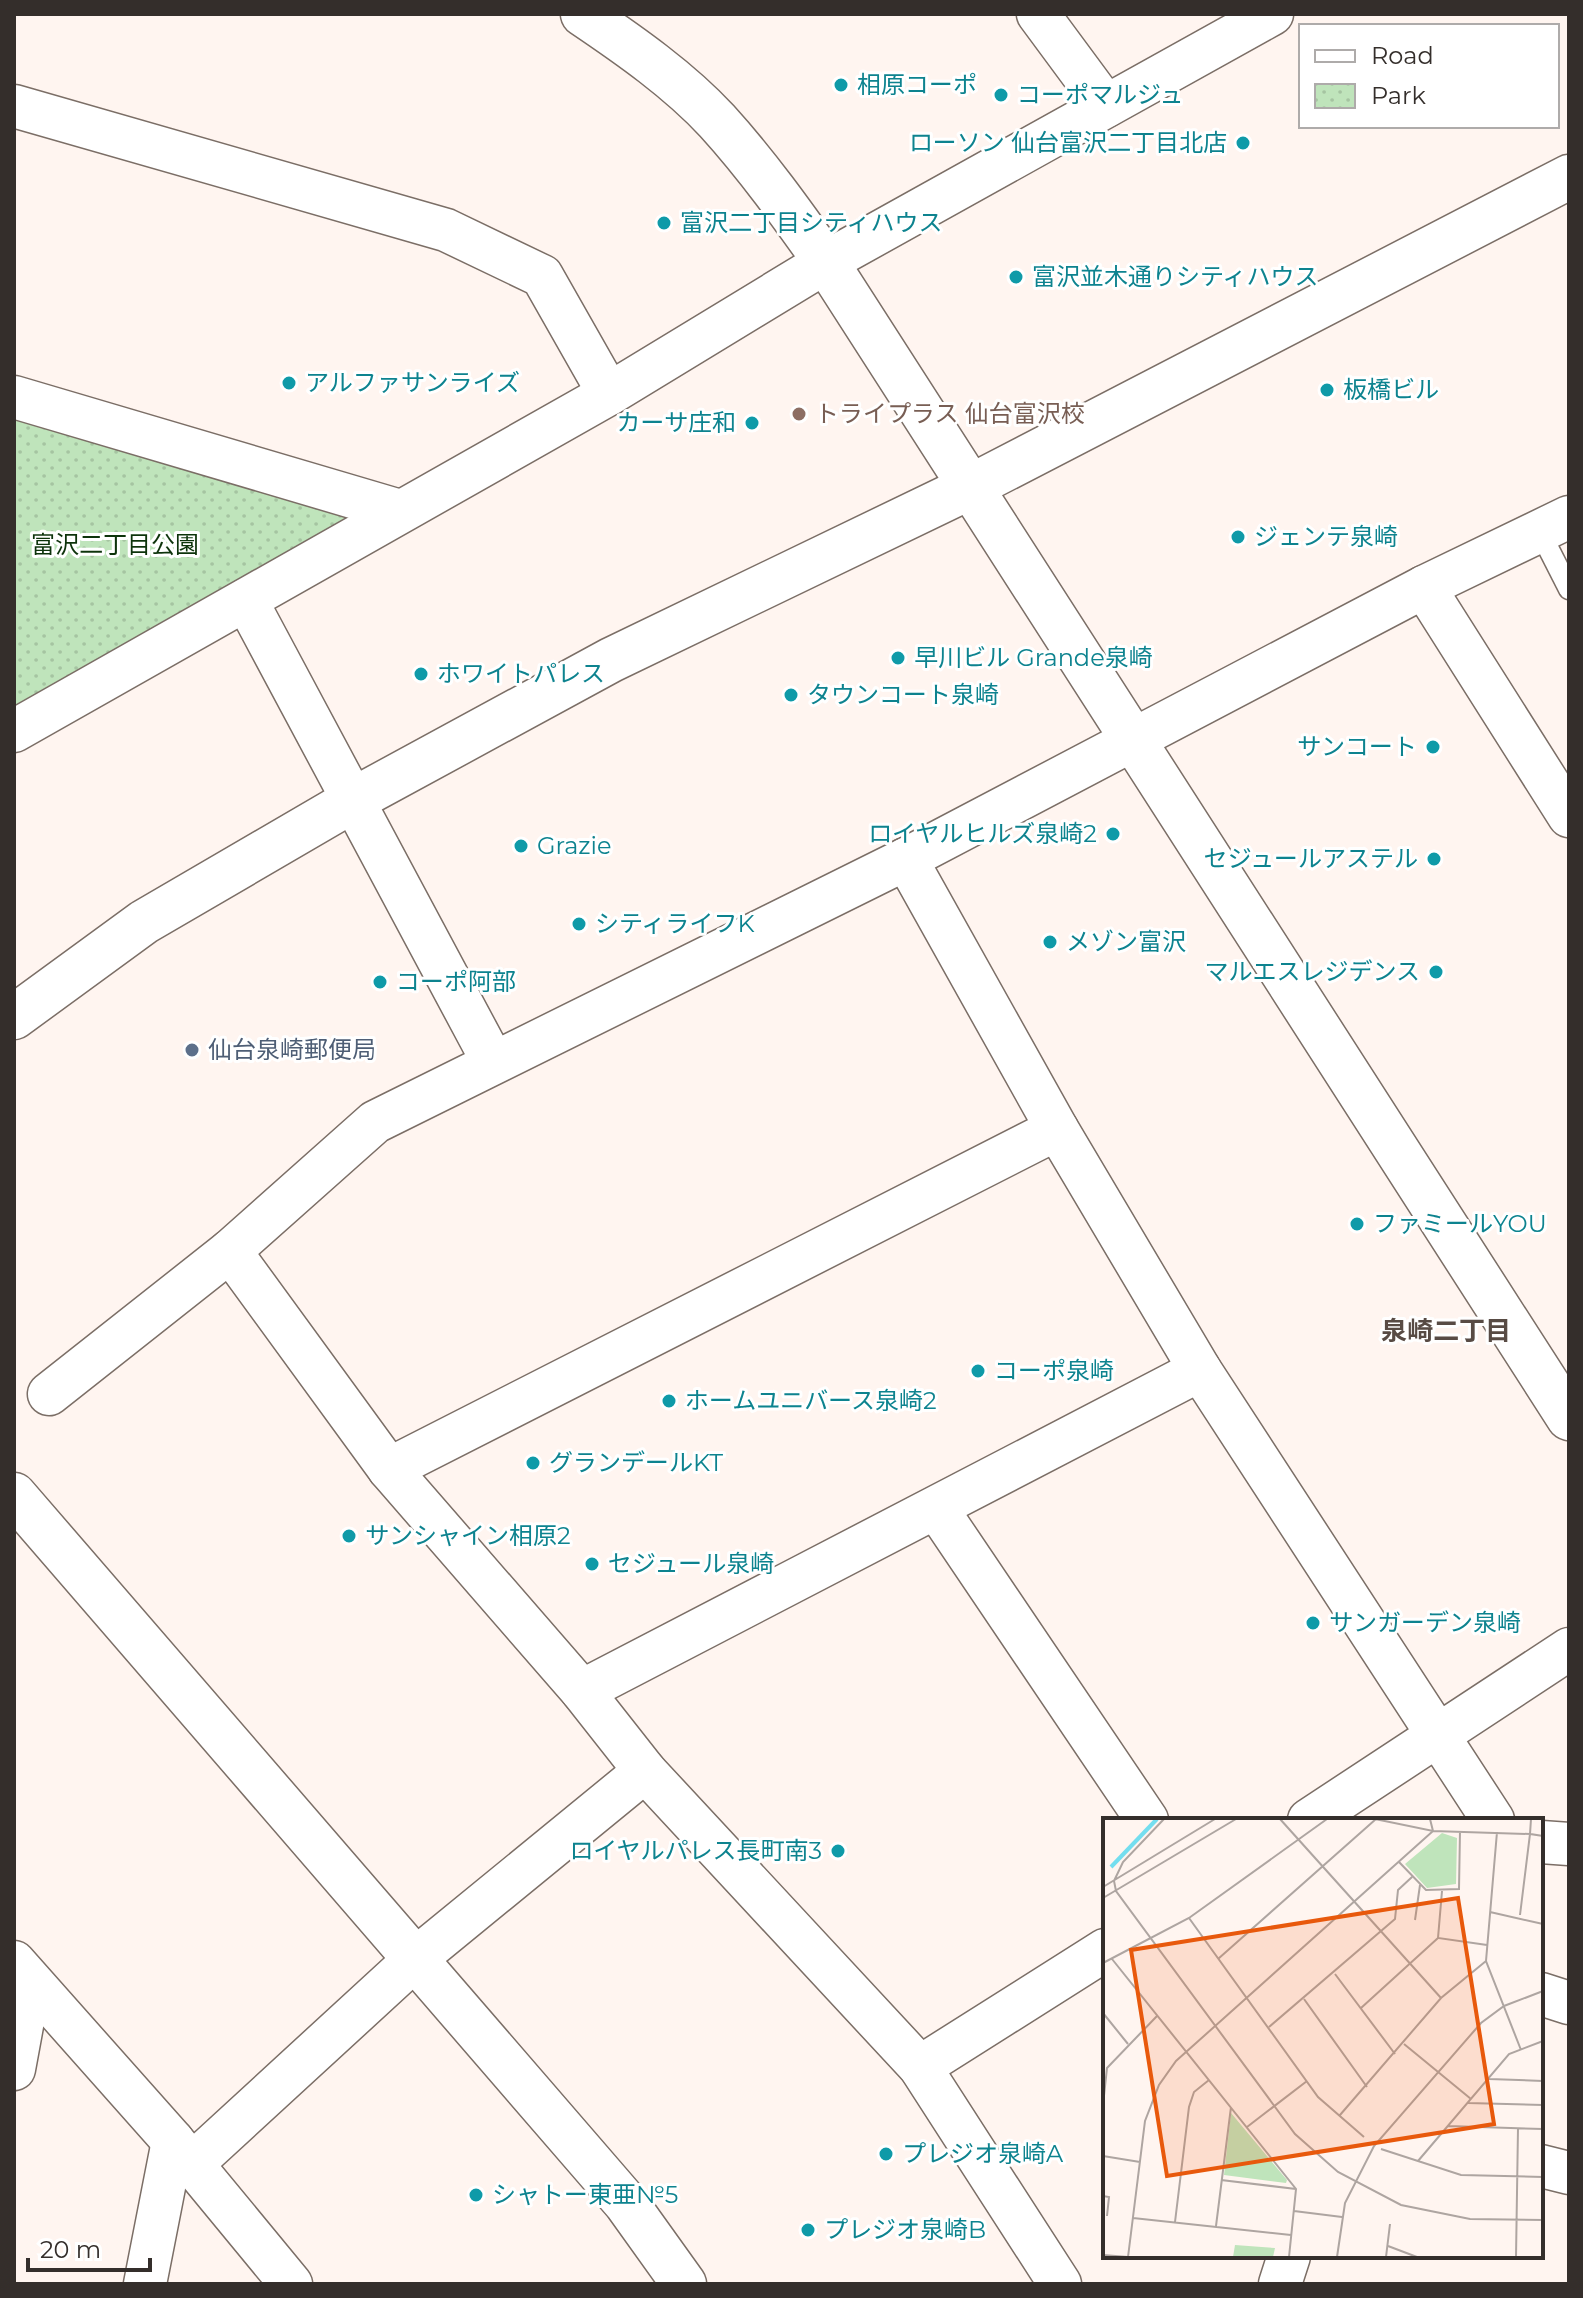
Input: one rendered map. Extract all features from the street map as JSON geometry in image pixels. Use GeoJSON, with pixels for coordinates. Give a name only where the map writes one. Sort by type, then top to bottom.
{"type":"FeatureCollection","features":[{"type":"Feature","properties":{"kind":"street"},"geometry":{"type":"LineString","coordinates":[[583,14],[627,44],[715,119],[775,190],[826,262],[1569,1418]]}},
{"type":"Feature","properties":{"kind":"street"},"geometry":{"type":"LineString","coordinates":[[1038,14],[1106,106]]}},
{"type":"Feature","properties":{"kind":"street"},"geometry":{"type":"LineString","coordinates":[[14,731],[609,394],[826,262],[1272,14]]}},
{"type":"Feature","properties":{"kind":"street"},"geometry":{"type":"LineString","coordinates":[[14,106],[432,225],[474,243],[542,276],[609,394]]}},
{"type":"Feature","properties":{"kind":"street"},"geometry":{"type":"LineString","coordinates":[[14,1017],[144,922],[355,799],[611,660],[970,487],[1569,177]]}},
{"type":"Feature","properties":{"kind":"street"},"geometry":{"type":"LineString","coordinates":[[14,397],[400,511]]}},
{"type":"Feature","properties":{"kind":"street"},"geometry":{"type":"LineString","coordinates":[[49,1394],[230,1251],[375,1122],[906,859],[1424,587],[1555,524]]}},
{"type":"Feature","properties":{"kind":"street"},"geometry":{"type":"LineString","coordinates":[[1424,587],[1569,816]]}},
{"type":"Feature","properties":{"kind":"street"},"geometry":{"type":"LineString","coordinates":[[246,600],[493,1062]]}},
{"type":"Feature","properties":{"kind":"street"},"geometry":{"type":"LineString","coordinates":[[906,859],[1057,1129],[1200,1370],[1492,1818]]}},
{"type":"Feature","properties":{"kind":"street"},"geometry":{"type":"LineString","coordinates":[[389,1469],[1057,1129]]}},
{"type":"Feature","properties":{"kind":"street"},"geometry":{"type":"LineString","coordinates":[[230,1251],[389,1469],[582,1691],[645,1771],[920,2067],[1060,2284]]}},
{"type":"Feature","properties":{"kind":"street"},"geometry":{"type":"LineString","coordinates":[[582,1691],[1200,1370]]}},
{"type":"Feature","properties":{"kind":"street"},"geometry":{"type":"LineString","coordinates":[[14,1495],[626,2203],[684,2284]]}},
{"type":"Feature","properties":{"kind":"street"},"geometry":{"type":"LineString","coordinates":[[937,1509],[1146,1818]]}},
{"type":"Feature","properties":{"kind":"street"},"geometry":{"type":"LineString","coordinates":[[1312,1818],[1569,1649]]}},
{"type":"Feature","properties":{"kind":"street"},"geometry":{"type":"LineString","coordinates":[[145,2284],[183,2152],[645,1771]]}},
{"type":"Feature","properties":{"kind":"street"},"geometry":{"type":"LineString","coordinates":[[1543,1842],[1569,1844]]}},
{"type":"Feature","properties":{"kind":"street"},"geometry":{"type":"LineString","coordinates":[[920,2067],[1103,1951]]}},
{"type":"Feature","properties":{"kind":"street"},"geometry":{"type":"LineString","coordinates":[[22,1972],[183,2152],[291,2284]]}},
{"type":"Feature","properties":{"kind":"street"},"geometry":{"type":"LineString","coordinates":[[14,2069],[22,1972]]}},
{"type":"Feature","properties":{"kind":"street"},"geometry":{"type":"LineString","coordinates":[[1543,1995],[1569,2003]]}},
{"type":"Feature","properties":{"kind":"street"},"geometry":{"type":"LineString","coordinates":[[1543,2166],[1569,2173]]}},
{"type":"Feature","properties":{"kind":"street"},"geometry":{"type":"LineString","coordinates":[[1280,2284],[1288,2258]]}},
{"type":"Feature","properties":{"kind":"lane"},"geometry":{"type":"LineString","coordinates":[[1555,524],[1569,589]]}},
{"type":"Feature","properties":{"kind":"green space","name":"富沢二丁目公園"},"geometry":{"type":"Polygon","coordinates":[[[14,413],[356,508],[358,523],[14,718],[14,413]]]}},
{"type":"Feature","properties":{"kind":"place","name":"相原コーポ"},"geometry":{"type":"Point","coordinates":[841,85]}},
{"type":"Feature","properties":{"kind":"place","name":"コーポマルジュ"},"geometry":{"type":"Point","coordinates":[1001,95]}},
{"type":"Feature","properties":{"kind":"place","name":"ローソン 仙台富沢二丁目北店"},"geometry":{"type":"Point","coordinates":[1243,143]}},
{"type":"Feature","properties":{"kind":"place","name":"富沢二丁目シティハウス"},"geometry":{"type":"Point","coordinates":[664,223]}},
{"type":"Feature","properties":{"kind":"place","name":"富沢並木通りシティハウス"},"geometry":{"type":"Point","coordinates":[1016,277]}},
{"type":"Feature","properties":{"kind":"place","name":"アルファサンライズ"},"geometry":{"type":"Point","coordinates":[289,383]}},
{"type":"Feature","properties":{"kind":"place","name":"板橋ビル"},"geometry":{"type":"Point","coordinates":[1327,390]}},
{"type":"Feature","properties":{"kind":"place","name":"トライプラス 仙台富沢校"},"geometry":{"type":"Point","coordinates":[799,414]}},
{"type":"Feature","properties":{"kind":"place","name":"カーサ庄和"},"geometry":{"type":"Point","coordinates":[752,423]}},
{"type":"Feature","properties":{"kind":"place","name":"ジェンテ泉崎"},"geometry":{"type":"Point","coordinates":[1238,537]}},
{"type":"Feature","properties":{"kind":"place","name":"早川ビル Grande泉崎"},"geometry":{"type":"Point","coordinates":[898,658]}},
{"type":"Feature","properties":{"kind":"place","name":"ホワイトパレス"},"geometry":{"type":"Point","coordinates":[421,674]}},
{"type":"Feature","properties":{"kind":"place","name":"タウンコート泉崎"},"geometry":{"type":"Point","coordinates":[791,695]}},
{"type":"Feature","properties":{"kind":"place","name":"サンコート"},"geometry":{"type":"Point","coordinates":[1433,747]}},
{"type":"Feature","properties":{"kind":"place","name":"ロイヤルヒルズ泉崎2"},"geometry":{"type":"Point","coordinates":[1113,834]}},
{"type":"Feature","properties":{"kind":"place","name":"Grazie"},"geometry":{"type":"Point","coordinates":[521,846]}},
{"type":"Feature","properties":{"kind":"place","name":"セジュールアステル"},"geometry":{"type":"Point","coordinates":[1434,859]}},
{"type":"Feature","properties":{"kind":"place","name":"シティライフK"},"geometry":{"type":"Point","coordinates":[579,924]}},
{"type":"Feature","properties":{"kind":"place","name":"メゾン富沢"},"geometry":{"type":"Point","coordinates":[1050,942]}},
{"type":"Feature","properties":{"kind":"place","name":"マルエスレジデンス"},"geometry":{"type":"Point","coordinates":[1436,972]}},
{"type":"Feature","properties":{"kind":"place","name":"コーポ阿部"},"geometry":{"type":"Point","coordinates":[380,982]}},
{"type":"Feature","properties":{"kind":"place","name":"仙台泉崎郵便局"},"geometry":{"type":"Point","coordinates":[192,1050]}},
{"type":"Feature","properties":{"kind":"place","name":"ファミールYOU"},"geometry":{"type":"Point","coordinates":[1357,1224]}},
{"type":"Feature","properties":{"kind":"place","name":"コーポ泉崎"},"geometry":{"type":"Point","coordinates":[978,1371]}},
{"type":"Feature","properties":{"kind":"place","name":"ホームユニバース泉崎2"},"geometry":{"type":"Point","coordinates":[669,1401]}},
{"type":"Feature","properties":{"kind":"place","name":"グランデールKT"},"geometry":{"type":"Point","coordinates":[533,1463]}},
{"type":"Feature","properties":{"kind":"place","name":"サンシャイン相原2"},"geometry":{"type":"Point","coordinates":[349,1536]}},
{"type":"Feature","properties":{"kind":"place","name":"セジュール泉崎"},"geometry":{"type":"Point","coordinates":[592,1564]}},
{"type":"Feature","properties":{"kind":"place","name":"サンガーデン泉崎"},"geometry":{"type":"Point","coordinates":[1313,1623]}},
{"type":"Feature","properties":{"kind":"place","name":"ロイヤルパレス長町南3"},"geometry":{"type":"Point","coordinates":[838,1851]}},
{"type":"Feature","properties":{"kind":"place","name":"プレジオ泉崎A"},"geometry":{"type":"Point","coordinates":[886,2154]}},
{"type":"Feature","properties":{"kind":"place","name":"シャトー東亜№5"},"geometry":{"type":"Point","coordinates":[476,2195]}},
{"type":"Feature","properties":{"kind":"place","name":"プレジオ泉崎B"},"geometry":{"type":"Point","coordinates":[808,2230]}},
{"type":"Feature","properties":{"kind":"district","name":"泉崎二丁目"},"geometry":{"type":"Point","coordinates":[1446,1331]}}]}
